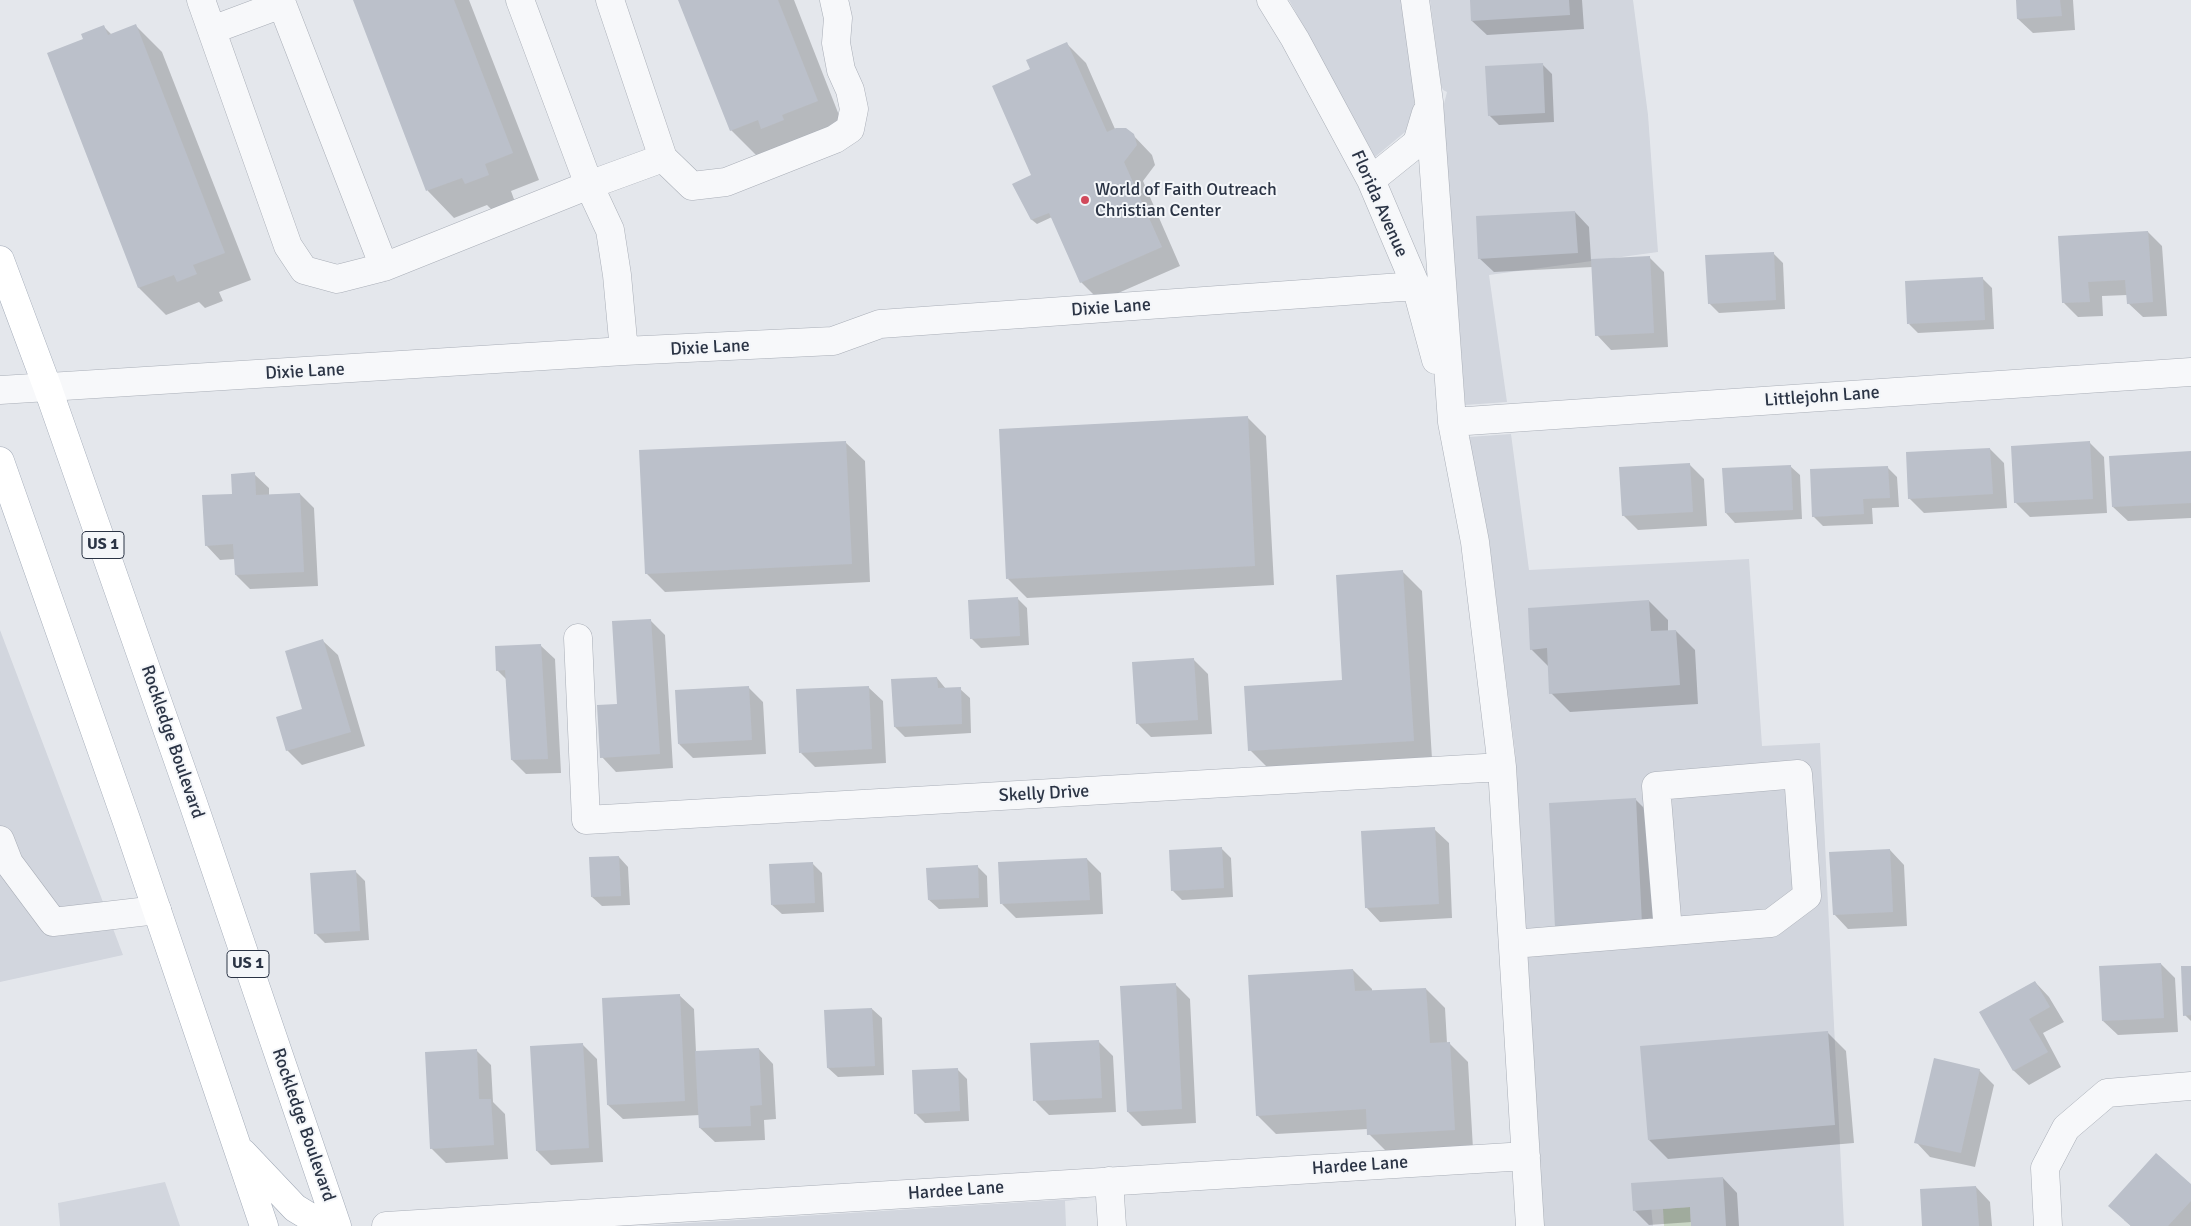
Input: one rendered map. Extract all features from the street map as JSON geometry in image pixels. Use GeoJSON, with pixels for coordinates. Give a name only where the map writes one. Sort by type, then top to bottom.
{"type":"FeatureCollection","features":[{"type":"Feature","properties":{"kind":"main road","name":"Rockledge Boulevard"},"geometry":{"type":"LineString","coordinates":[[0,260],[47,386],[192,800],[337,1226]]}},
{"type":"Feature","properties":{"kind":"main road"},"geometry":{"type":"LineString","coordinates":[[0,461],[157,910],[264,1226]]}},
{"type":"Feature","properties":{"kind":"main road"},"geometry":{"type":"LineString","coordinates":[[237,1146],[295,1208],[318,1222],[330,1226]]}},
{"type":"Feature","properties":{"kind":"street"},"geometry":{"type":"LineString","coordinates":[[201,0],[288,246],[304,270],[337,279],[384,267],[589,185],[663,158]]}},
{"type":"Feature","properties":{"kind":"street"},"geometry":{"type":"LineString","coordinates":[[520,0],[589,185],[610,230],[617,275],[624,351]]}},
{"type":"Feature","properties":{"kind":"street"},"geometry":{"type":"LineString","coordinates":[[610,0],[663,158],[692,186],[726,182],[836,139],[850,129],[854,109],[850,90],[841,70],[836,43],[838,18],[834,0]]}},
{"type":"Feature","properties":{"kind":"street","name":"Florida Avenue"},"geometry":{"type":"LineString","coordinates":[[1271,0],[1295,39],[1371,180],[1416,286],[1452,422]]}},
{"type":"Feature","properties":{"kind":"street"},"geometry":{"type":"LineString","coordinates":[[1415,0],[1429,102],[1452,422],[1475,542],[1502,767],[1530,1226]]}},
{"type":"Feature","properties":{"kind":"street"},"geometry":{"type":"LineString","coordinates":[[212,30],[282,4],[384,267]]}},
{"type":"Feature","properties":{"kind":"street"},"geometry":{"type":"LineString","coordinates":[[1371,180],[1417,143],[1429,102]]}},
{"type":"Feature","properties":{"kind":"street","name":"Dixie Lane"},"geometry":{"type":"LineString","coordinates":[[0,390],[624,351],[834,342],[880,324],[1416,286]]}},
{"type":"Feature","properties":{"kind":"street","name":"Littlejohn Lane"},"geometry":{"type":"LineString","coordinates":[[1452,422],[2191,372]]}},
{"type":"Feature","properties":{"kind":"street","name":"Skelly Drive"},"geometry":{"type":"LineString","coordinates":[[578,638],[586,820],[1502,767]]}},
{"type":"Feature","properties":{"kind":"street"},"geometry":{"type":"LineString","coordinates":[[1513,944],[1771,923],[1807,896],[1798,774],[1656,786],[1668,931]]}},
{"type":"Feature","properties":{"kind":"street"},"geometry":{"type":"LineString","coordinates":[[0,840],[9,864],[53,922],[157,910]]}},
{"type":"Feature","properties":{"kind":"street"},"geometry":{"type":"LineString","coordinates":[[2048,1226],[2045,1168],[2066,1128],[2107,1093],[2191,1086]]}},
{"type":"Feature","properties":{"kind":"street","name":"Hardee Lane"},"geometry":{"type":"LineString","coordinates":[[386,1226],[1526,1156]]}},
{"type":"Feature","properties":{"kind":"street"},"geometry":{"type":"LineString","coordinates":[[1109,1181],[1112,1226]]}},
{"type":"Feature","properties":{"kind":"shaded area"},"geometry":{"type":"Polygon","coordinates":[[[1289,0],[1401,0],[1415,101],[1405,132],[1375,157],[1289,0]]]}},
{"type":"Feature","properties":{"kind":"shaded area"},"geometry":{"type":"Polygon","coordinates":[[[1430,0],[1633,0],[1648,115],[1658,252],[1489,275],[1507,402],[1465,405],[1444,116],[1447,92],[1443,90],[1441,85],[1430,0]]]}},
{"type":"Feature","properties":{"kind":"shaded area"},"geometry":{"type":"Polygon","coordinates":[[[1511,434],[1529,570],[1749,559],[1762,746],[1820,743],[1844,1226],[1703,1226],[1702,1207],[1651,1206],[1653,1226],[1544,1226],[1515,751],[1489,540],[1469,437],[1511,434]]]}},
{"type":"Feature","properties":{"kind":"shaded area"},"geometry":{"type":"Polygon","coordinates":[[[0,630],[123,955],[0,982],[0,630]]]}},
{"type":"Feature","properties":{"kind":"shaded area"},"geometry":{"type":"Polygon","coordinates":[[[165,1182],[180,1226],[60,1226],[58,1203],[165,1182]]]}},
{"type":"Feature","properties":{"kind":"shaded area"},"geometry":{"type":"Polygon","coordinates":[[[1091,1198],[1065,1201],[1066,1226],[641,1226],[1091,1198]]]}},
{"type":"Feature","properties":{"kind":"green space"},"geometry":{"type":"Polygon","coordinates":[[[1690,1207],[1691,1226],[1664,1226],[1663,1209],[1690,1207]]]}},
{"type":"Feature","properties":{"kind":"building"},"geometry":{"type":"Polygon","coordinates":[[[353,0],[454,0],[513,153],[485,164],[489,175],[465,184],[462,178],[426,191],[353,0]]]}},
{"type":"Feature","properties":{"kind":"building"},"geometry":{"type":"Polygon","coordinates":[[[678,0],[778,0],[818,101],[782,115],[784,120],[761,129],[758,120],[730,131],[678,0]]]}},
{"type":"Feature","properties":{"kind":"building"},"geometry":{"type":"Polygon","coordinates":[[[1470,0],[1569,0],[1570,15],[1471,21],[1470,0]]]}},
{"type":"Feature","properties":{"kind":"building"},"geometry":{"type":"Polygon","coordinates":[[[2016,0],[2060,0],[2062,16],[2017,19],[2016,0]]]}},
{"type":"Feature","properties":{"kind":"building"},"geometry":{"type":"Polygon","coordinates":[[[136,24],[225,253],[193,265],[197,274],[177,282],[174,275],[138,288],[47,53],[83,39],[81,34],[104,25],[108,35],[136,24]]]}},
{"type":"Feature","properties":{"kind":"building"},"geometry":{"type":"Polygon","coordinates":[[[1067,42],[1107,132],[1116,128],[1126,128],[1134,134],[1137,145],[1124,162],[1162,247],[1080,283],[1049,213],[1031,220],[1012,184],[1031,175],[992,86],[1030,69],[1026,60],[1067,42]]]}},
{"type":"Feature","properties":{"kind":"building"},"geometry":{"type":"Polygon","coordinates":[[[1543,63],[1545,113],[1488,116],[1485,66],[1543,63]]]}},
{"type":"Feature","properties":{"kind":"building"},"geometry":{"type":"Polygon","coordinates":[[[1575,211],[1578,253],[1478,259],[1476,216],[1575,211]]]}},
{"type":"Feature","properties":{"kind":"building"},"geometry":{"type":"Polygon","coordinates":[[[2148,231],[2153,302],[2127,304],[2125,280],[2088,282],[2090,302],[2062,303],[2058,236],[2148,231]]]}},
{"type":"Feature","properties":{"kind":"building"},"geometry":{"type":"Polygon","coordinates":[[[1774,252],[1776,300],[1708,304],[1705,255],[1774,252]]]}},
{"type":"Feature","properties":{"kind":"building"},"geometry":{"type":"Polygon","coordinates":[[[1650,256],[1654,333],[1595,336],[1591,259],[1650,256]]]}},
{"type":"Feature","properties":{"kind":"building"},"geometry":{"type":"Polygon","coordinates":[[[1983,277],[1985,320],[1907,324],[1905,281],[1983,277]]]}},
{"type":"Feature","properties":{"kind":"building"},"geometry":{"type":"Polygon","coordinates":[[[1248,416],[1255,566],[1006,579],[999,429],[1248,416]]]}},
{"type":"Feature","properties":{"kind":"building"},"geometry":{"type":"Polygon","coordinates":[[[846,441],[852,564],[645,574],[639,450],[846,441]]]}},
{"type":"Feature","properties":{"kind":"building"},"geometry":{"type":"Polygon","coordinates":[[[2090,441],[2093,499],[2014,503],[2011,446],[2090,441]]]}},
{"type":"Feature","properties":{"kind":"building"},"geometry":{"type":"Polygon","coordinates":[[[1990,448],[1993,494],[1908,499],[1906,452],[1990,448]]]}},
{"type":"Feature","properties":{"kind":"building"},"geometry":{"type":"Polygon","coordinates":[[[2191,451],[2191,503],[2112,507],[2109,456],[2191,451]]]}},
{"type":"Feature","properties":{"kind":"building"},"geometry":{"type":"Polygon","coordinates":[[[1690,463],[1693,512],[1622,516],[1619,467],[1690,463]]]}},
{"type":"Feature","properties":{"kind":"building"},"geometry":{"type":"Polygon","coordinates":[[[1791,465],[1793,510],[1725,513],[1722,468],[1791,465]]]}},
{"type":"Feature","properties":{"kind":"building"},"geometry":{"type":"Polygon","coordinates":[[[1888,466],[1890,498],[1863,499],[1864,514],[1812,517],[1810,469],[1888,466]]]}},
{"type":"Feature","properties":{"kind":"building"},"geometry":{"type":"Polygon","coordinates":[[[255,472],[256,495],[300,493],[304,572],[235,575],[233,544],[205,546],[202,495],[232,494],[231,474],[255,472]]]}},
{"type":"Feature","properties":{"kind":"building"},"geometry":{"type":"Polygon","coordinates":[[[1403,570],[1414,741],[1248,751],[1244,686],[1342,680],[1336,575],[1403,570]]]}},
{"type":"Feature","properties":{"kind":"building"},"geometry":{"type":"Polygon","coordinates":[[[1018,597],[1020,636],[970,639],[968,600],[1018,597]]]}},
{"type":"Feature","properties":{"kind":"building"},"geometry":{"type":"Polygon","coordinates":[[[1649,600],[1651,631],[1676,630],[1680,685],[1549,694],[1547,648],[1530,650],[1528,608],[1649,600]]]}},
{"type":"Feature","properties":{"kind":"building"},"geometry":{"type":"Polygon","coordinates":[[[651,619],[660,754],[600,758],[597,705],[617,704],[612,621],[651,619]]]}},
{"type":"Feature","properties":{"kind":"building"},"geometry":{"type":"Polygon","coordinates":[[[323,639],[351,732],[286,751],[276,717],[302,709],[285,651],[323,639]]]}},
{"type":"Feature","properties":{"kind":"building"},"geometry":{"type":"Polygon","coordinates":[[[541,644],[548,759],[511,760],[505,670],[496,671],[495,646],[541,644]]]}},
{"type":"Feature","properties":{"kind":"building"},"geometry":{"type":"Polygon","coordinates":[[[1194,658],[1198,720],[1136,724],[1132,662],[1194,658]]]}},
{"type":"Feature","properties":{"kind":"building"},"geometry":{"type":"Polygon","coordinates":[[[937,677],[938,688],[961,687],[962,724],[894,727],[891,679],[937,677]]]}},
{"type":"Feature","properties":{"kind":"building"},"geometry":{"type":"Polygon","coordinates":[[[749,686],[752,740],[678,744],[675,690],[749,686]]]}},
{"type":"Feature","properties":{"kind":"building"},"geometry":{"type":"Polygon","coordinates":[[[869,686],[872,749],[799,753],[796,689],[869,686]]]}},
{"type":"Feature","properties":{"kind":"building"},"geometry":{"type":"Polygon","coordinates":[[[1636,798],[1642,924],[1555,928],[1549,803],[1636,798]]]}},
{"type":"Feature","properties":{"kind":"building"},"geometry":{"type":"Polygon","coordinates":[[[1435,827],[1439,904],[1365,908],[1361,831],[1435,827]]]}},
{"type":"Feature","properties":{"kind":"building"},"geometry":{"type":"Polygon","coordinates":[[[1222,847],[1224,888],[1171,891],[1169,850],[1222,847]]]}},
{"type":"Feature","properties":{"kind":"building"},"geometry":{"type":"Polygon","coordinates":[[[1890,849],[1893,912],[1833,915],[1829,852],[1890,849]]]}},
{"type":"Feature","properties":{"kind":"building"},"geometry":{"type":"Polygon","coordinates":[[[619,856],[621,896],[591,897],[589,857],[619,856]]]}},
{"type":"Feature","properties":{"kind":"building"},"geometry":{"type":"Polygon","coordinates":[[[1087,858],[1090,900],[1000,904],[998,862],[1087,858]]]}},
{"type":"Feature","properties":{"kind":"building"},"geometry":{"type":"Polygon","coordinates":[[[813,862],[815,903],[771,905],[769,864],[813,862]]]}},
{"type":"Feature","properties":{"kind":"building"},"geometry":{"type":"Polygon","coordinates":[[[978,865],[979,898],[928,900],[926,868],[978,865]]]}},
{"type":"Feature","properties":{"kind":"building"},"geometry":{"type":"Polygon","coordinates":[[[356,870],[360,931],[314,934],[310,873],[356,870]]]}},
{"type":"Feature","properties":{"kind":"building"},"geometry":{"type":"Polygon","coordinates":[[[2161,963],[2164,1018],[2102,1021],[2099,966],[2161,963]]]}},
{"type":"Feature","properties":{"kind":"building"},"geometry":{"type":"Polygon","coordinates":[[[2181,966],[2191,966],[2191,1015],[2183,1016],[2181,966]]]}},
{"type":"Feature","properties":{"kind":"building"},"geometry":{"type":"Polygon","coordinates":[[[1353,969],[1355,991],[1426,988],[1430,1043],[1450,1042],[1455,1130],[1367,1135],[1366,1109],[1256,1116],[1248,975],[1353,969]]]}},
{"type":"Feature","properties":{"kind":"building"},"geometry":{"type":"Polygon","coordinates":[[[2035,981],[2050,1007],[2029,1019],[2048,1052],[2013,1071],[1979,1012],[2035,981]]]}},
{"type":"Feature","properties":{"kind":"building"},"geometry":{"type":"Polygon","coordinates":[[[1176,983],[1182,1109],[1127,1112],[1120,986],[1176,983]]]}},
{"type":"Feature","properties":{"kind":"building"},"geometry":{"type":"Polygon","coordinates":[[[680,994],[685,1101],[607,1105],[602,998],[680,994]]]}},
{"type":"Feature","properties":{"kind":"building"},"geometry":{"type":"Polygon","coordinates":[[[872,1008],[875,1066],[827,1068],[824,1010],[872,1008]]]}},
{"type":"Feature","properties":{"kind":"building"},"geometry":{"type":"Polygon","coordinates":[[[1828,1031],[1835,1125],[1648,1140],[1640,1046],[1828,1031]]]}},
{"type":"Feature","properties":{"kind":"building"},"geometry":{"type":"Polygon","coordinates":[[[1099,1040],[1102,1098],[1033,1101],[1030,1043],[1099,1040]]]}},
{"type":"Feature","properties":{"kind":"building"},"geometry":{"type":"Polygon","coordinates":[[[583,1043],[589,1148],[536,1151],[530,1046],[583,1043]]]}},
{"type":"Feature","properties":{"kind":"building"},"geometry":{"type":"Polygon","coordinates":[[[759,1048],[762,1105],[750,1106],[751,1126],[699,1128],[695,1051],[759,1048]]]}},
{"type":"Feature","properties":{"kind":"building"},"geometry":{"type":"Polygon","coordinates":[[[477,1049],[479,1099],[491,1099],[494,1145],[430,1149],[425,1052],[477,1049]]]}},
{"type":"Feature","properties":{"kind":"building"},"geometry":{"type":"Polygon","coordinates":[[[1934,1058],[1980,1069],[1961,1153],[1914,1143],[1934,1058]]]}},
{"type":"Feature","properties":{"kind":"building"},"geometry":{"type":"Polygon","coordinates":[[[958,1068],[960,1111],[914,1114],[912,1070],[958,1068]]]}},
{"type":"Feature","properties":{"kind":"building"},"geometry":{"type":"Polygon","coordinates":[[[2156,1153],[2191,1184],[2191,1201],[2168,1226],[2131,1226],[2108,1206],[2156,1153]]]}},
{"type":"Feature","properties":{"kind":"building"},"geometry":{"type":"Polygon","coordinates":[[[1723,1177],[1726,1226],[1691,1226],[1690,1207],[1633,1211],[1631,1183],[1723,1177]]]}},
{"type":"Feature","properties":{"kind":"building"},"geometry":{"type":"Polygon","coordinates":[[[1976,1186],[1979,1226],[1922,1226],[1920,1189],[1976,1186]]]}},
{"type":"Feature","properties":{"kind":"place","name":"World of Faith Outreach Christian Center"},"geometry":{"type":"Point","coordinates":[1085,200]}}]}
